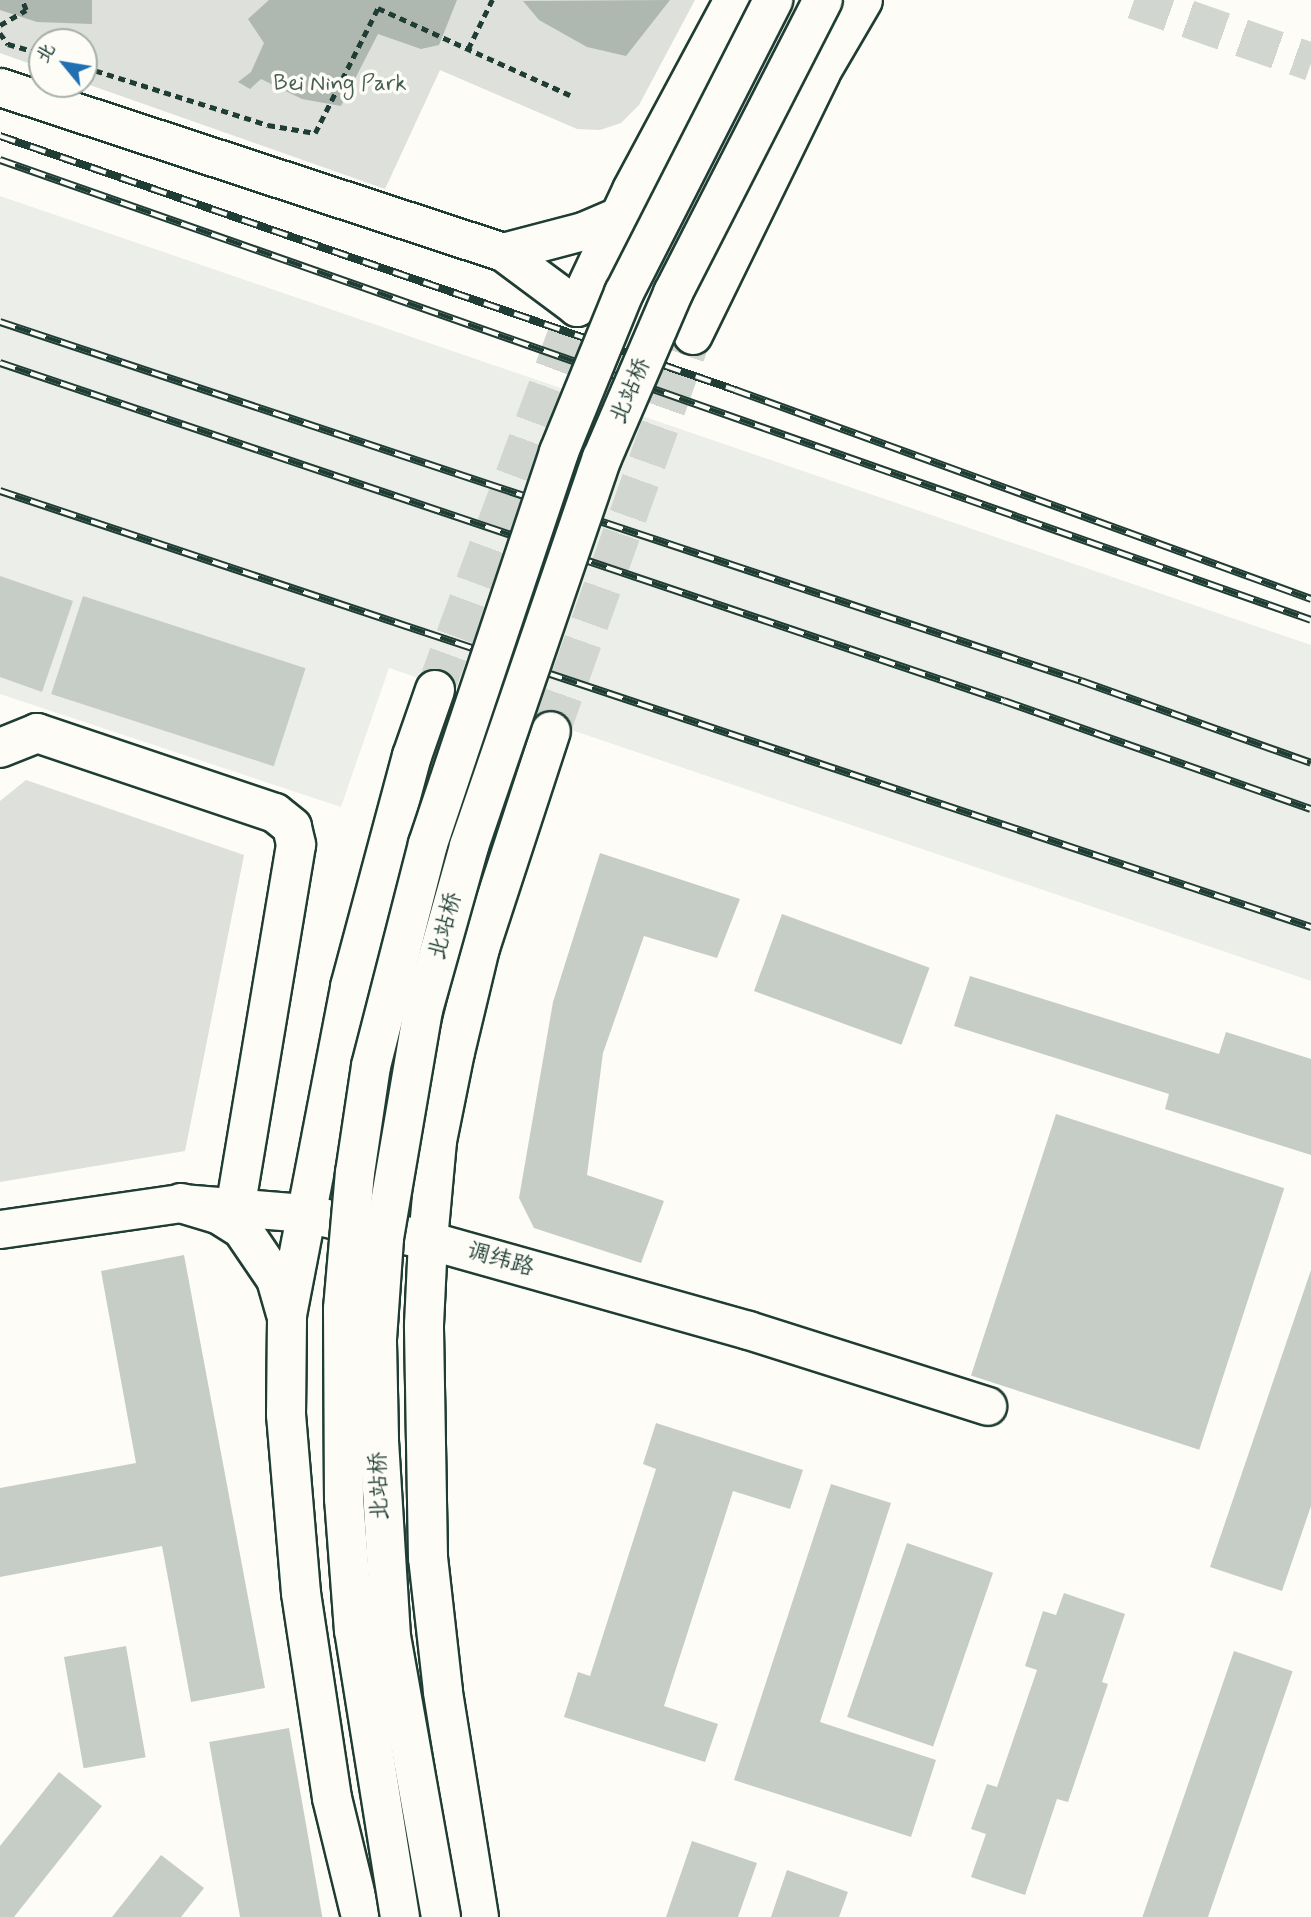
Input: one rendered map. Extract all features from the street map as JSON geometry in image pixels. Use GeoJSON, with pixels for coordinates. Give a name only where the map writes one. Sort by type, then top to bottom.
{"type":"FeatureCollection","features":[{"type":"Feature","properties":{"kind":"main road"},"geometry":{"type":"LineString","coordinates":[[577,307],[620,215],[734,0]]}},
{"type":"Feature","properties":{"kind":"main road","name":"北站桥"},"geometry":{"type":"LineString","coordinates":[[400,1917],[354,1631],[344,1499],[343,1309],[355,1173],[371,1066],[428,844],[559,452],[624,293],[773,0]]}},
{"type":"Feature","properties":{"kind":"main road"},"geometry":{"type":"LineString","coordinates":[[693,335],[821,72],[845,8]]}},
{"type":"Feature","properties":{"kind":"main road","name":"北站桥"},"geometry":{"type":"LineString","coordinates":[[441,1917],[391,1637],[382,1532],[379,1314],[384,1238],[413,1062],[468,846],[602,458],[673,293],[845,8]]}},
{"type":"Feature","properties":{"kind":"main road"},"geometry":{"type":"LineString","coordinates":[[361,1917],[332,1798],[301,1593],[286,1415],[287,1315],[304,1213],[349,987],[411,757],[435,690]]}},
{"type":"Feature","properties":{"kind":"main road"},"geometry":{"type":"LineString","coordinates":[[479,1917],[443,1691],[428,1558],[424,1444],[428,1240],[437,1141],[454,1052],[480,948],[551,731]]}},
{"type":"Feature","properties":{"kind":"main road"},"geometry":{"type":"LineString","coordinates":[[0,748],[37,733],[275,813],[292,827],[296,845],[236,1205]]}},
{"type":"Feature","properties":{"kind":"main road"},"geometry":{"type":"LineString","coordinates":[[181,1203],[218,1214],[242,1229],[276,1279],[287,1315]]}},
{"type":"Feature","properties":{"kind":"street"},"geometry":{"type":"LineString","coordinates":[[803,0],[845,8]]}},
{"type":"Feature","properties":{"kind":"street"},"geometry":{"type":"LineString","coordinates":[[0,87],[503,252],[577,307]]}},
{"type":"Feature","properties":{"kind":"street"},"geometry":{"type":"LineString","coordinates":[[503,252],[583,231],[620,215]]}},
{"type":"Feature","properties":{"kind":"street","name":"调纬路"},"geometry":{"type":"LineString","coordinates":[[0,1229],[181,1203],[236,1205],[304,1213],[428,1240],[748,1330],[987,1406]]}},
{"type":"Feature","properties":{"kind":"path"},"geometry":{"type":"LineString","coordinates":[[0,25],[26,10],[22,0]]}},
{"type":"Feature","properties":{"kind":"path"},"geometry":{"type":"LineString","coordinates":[[468,49],[492,0]]}},
{"type":"Feature","properties":{"kind":"path"},"geometry":{"type":"LineString","coordinates":[[98,71],[268,125],[315,133],[378,8],[570,95]]}},
{"type":"Feature","properties":{"kind":"path"},"geometry":{"type":"LineString","coordinates":[[0,33],[8,44],[28,50]]}},
{"type":"Feature","properties":{"kind":"shaded area"},"geometry":{"type":"Polygon","coordinates":[[[0,0],[92,0],[92,24],[37,22],[0,10],[0,0]]]}},
{"type":"Feature","properties":{"kind":"shaded area"},"geometry":{"type":"Polygon","coordinates":[[[269,0],[457,0],[439,45],[421,49],[378,34],[341,106],[302,99],[261,79],[250,89],[238,82],[251,72],[264,43],[248,19],[269,0]]]}},
{"type":"Feature","properties":{"kind":"shaded area"},"geometry":{"type":"Polygon","coordinates":[[[670,0],[626,56],[587,47],[539,20],[523,1],[670,0]]]}},
{"type":"Feature","properties":{"kind":"shaded area"},"geometry":{"type":"Polygon","coordinates":[[[0,196],[1311,645],[1311,981],[389,668],[341,807],[0,694],[0,196]]]}},
{"type":"Feature","properties":{"kind":"green space","name":"Bei Ning Park"},"geometry":{"type":"Polygon","coordinates":[[[0,0],[695,0],[639,105],[621,123],[600,130],[577,129],[440,70],[385,189],[98,88],[98,28],[28,28],[28,63],[0,53],[0,0]]]}},
{"type":"Feature","properties":{"kind":"green space"},"geometry":{"type":"Polygon","coordinates":[[[26,780],[244,855],[185,1151],[0,1182],[0,801],[26,780]]]}},
{"type":"Feature","properties":{"kind":"building"},"geometry":{"type":"Polygon","coordinates":[[[0,576],[73,601],[42,692],[0,677],[0,576]]]}},
{"type":"Feature","properties":{"kind":"building"},"geometry":{"type":"Polygon","coordinates":[[[83,596],[306,668],[274,766],[51,694],[83,596]]]}},
{"type":"Feature","properties":{"kind":"building"},"geometry":{"type":"Polygon","coordinates":[[[600,853],[740,899],[717,958],[644,936],[603,1053],[587,1175],[664,1201],[641,1263],[534,1228],[519,1198],[553,1002],[600,853]]]}},
{"type":"Feature","properties":{"kind":"building"},"geometry":{"type":"Polygon","coordinates":[[[782,914],[930,968],[901,1045],[754,991],[782,914]]]}},
{"type":"Feature","properties":{"kind":"building"},"geometry":{"type":"Polygon","coordinates":[[[970,976],[1219,1054],[1226,1032],[1311,1059],[1311,1155],[1165,1109],[1169,1094],[954,1026],[970,976]]]}},
{"type":"Feature","properties":{"kind":"building"},"geometry":{"type":"Polygon","coordinates":[[[1056,1114],[1284,1188],[1199,1450],[971,1376],[1056,1114]]]}},
{"type":"Feature","properties":{"kind":"building"},"geometry":{"type":"Polygon","coordinates":[[[184,1255],[265,1688],[191,1702],[162,1546],[0,1577],[0,1488],[136,1463],[101,1271],[184,1255]]]}},
{"type":"Feature","properties":{"kind":"building"},"geometry":{"type":"Polygon","coordinates":[[[1311,1270],[1311,1506],[1282,1591],[1210,1567],[1311,1270]]]}},
{"type":"Feature","properties":{"kind":"building"},"geometry":{"type":"Polygon","coordinates":[[[656,1423],[803,1470],[790,1509],[733,1491],[664,1706],[718,1724],[705,1762],[564,1717],[578,1672],[590,1676],[656,1469],[643,1464],[656,1423]]]}},
{"type":"Feature","properties":{"kind":"building"},"geometry":{"type":"Polygon","coordinates":[[[831,1484],[891,1503],[820,1722],[936,1760],[911,1837],[734,1780],[831,1484]]]}},
{"type":"Feature","properties":{"kind":"building"},"geometry":{"type":"Polygon","coordinates":[[[907,1543],[993,1573],[933,1747],[847,1717],[907,1543]]]}},
{"type":"Feature","properties":{"kind":"building"},"geometry":{"type":"Polygon","coordinates":[[[1064,1593],[1125,1614],[1102,1682],[1108,1684],[1068,1802],[1057,1799],[1025,1895],[971,1877],[986,1834],[971,1829],[987,1784],[997,1787],[1037,1670],[1025,1666],[1043,1611],[1056,1615],[1064,1593]]]}},
{"type":"Feature","properties":{"kind":"building"},"geometry":{"type":"Polygon","coordinates":[[[126,1646],[146,1757],[84,1768],[64,1657],[126,1646]]]}},
{"type":"Feature","properties":{"kind":"building"},"geometry":{"type":"Polygon","coordinates":[[[1234,1651],[1293,1671],[1208,1917],[1143,1917],[1234,1651]]]}},
{"type":"Feature","properties":{"kind":"building"},"geometry":{"type":"Polygon","coordinates":[[[289,1728],[322,1917],[240,1917],[209,1742],[289,1728]]]}},
{"type":"Feature","properties":{"kind":"building"},"geometry":{"type":"Polygon","coordinates":[[[59,1772],[102,1806],[14,1917],[0,1917],[0,1846],[59,1772]]]}},
{"type":"Feature","properties":{"kind":"building"},"geometry":{"type":"Polygon","coordinates":[[[692,1841],[757,1863],[738,1917],[666,1917],[692,1841]]]}},
{"type":"Feature","properties":{"kind":"building"},"geometry":{"type":"Polygon","coordinates":[[[161,1855],[204,1888],[181,1917],[112,1917],[161,1855]]]}},
{"type":"Feature","properties":{"kind":"building"},"geometry":{"type":"Polygon","coordinates":[[[787,1870],[848,1892],[839,1917],[771,1917],[787,1870]]]}},
{"type":"Feature","properties":{"kind":"tunnel"},"geometry":{"type":"LineString","coordinates":[[1134,0],[1311,62]]}},
{"type":"Feature","properties":{"kind":"tunnel"},"geometry":{"type":"LineString","coordinates":[[435,690],[577,307]]}},
{"type":"Feature","properties":{"kind":"tunnel"},"geometry":{"type":"LineString","coordinates":[[551,731],[693,335]]}},
{"type":"Feature","properties":{"kind":"railway"},"geometry":{"type":"LineString","coordinates":[[0,136],[735,390],[1311,599]]}},
{"type":"Feature","properties":{"kind":"railway"},"geometry":{"type":"LineString","coordinates":[[0,160],[1311,620]]}},
{"type":"Feature","properties":{"kind":"railway"},"geometry":{"type":"LineString","coordinates":[[0,322],[1081,681],[1311,763]]}},
{"type":"Feature","properties":{"kind":"railway"},"geometry":{"type":"LineString","coordinates":[[0,363],[1004,701],[1311,809]]}},
{"type":"Feature","properties":{"kind":"railway"},"geometry":{"type":"LineString","coordinates":[[0,491],[1311,927]]}}]}
